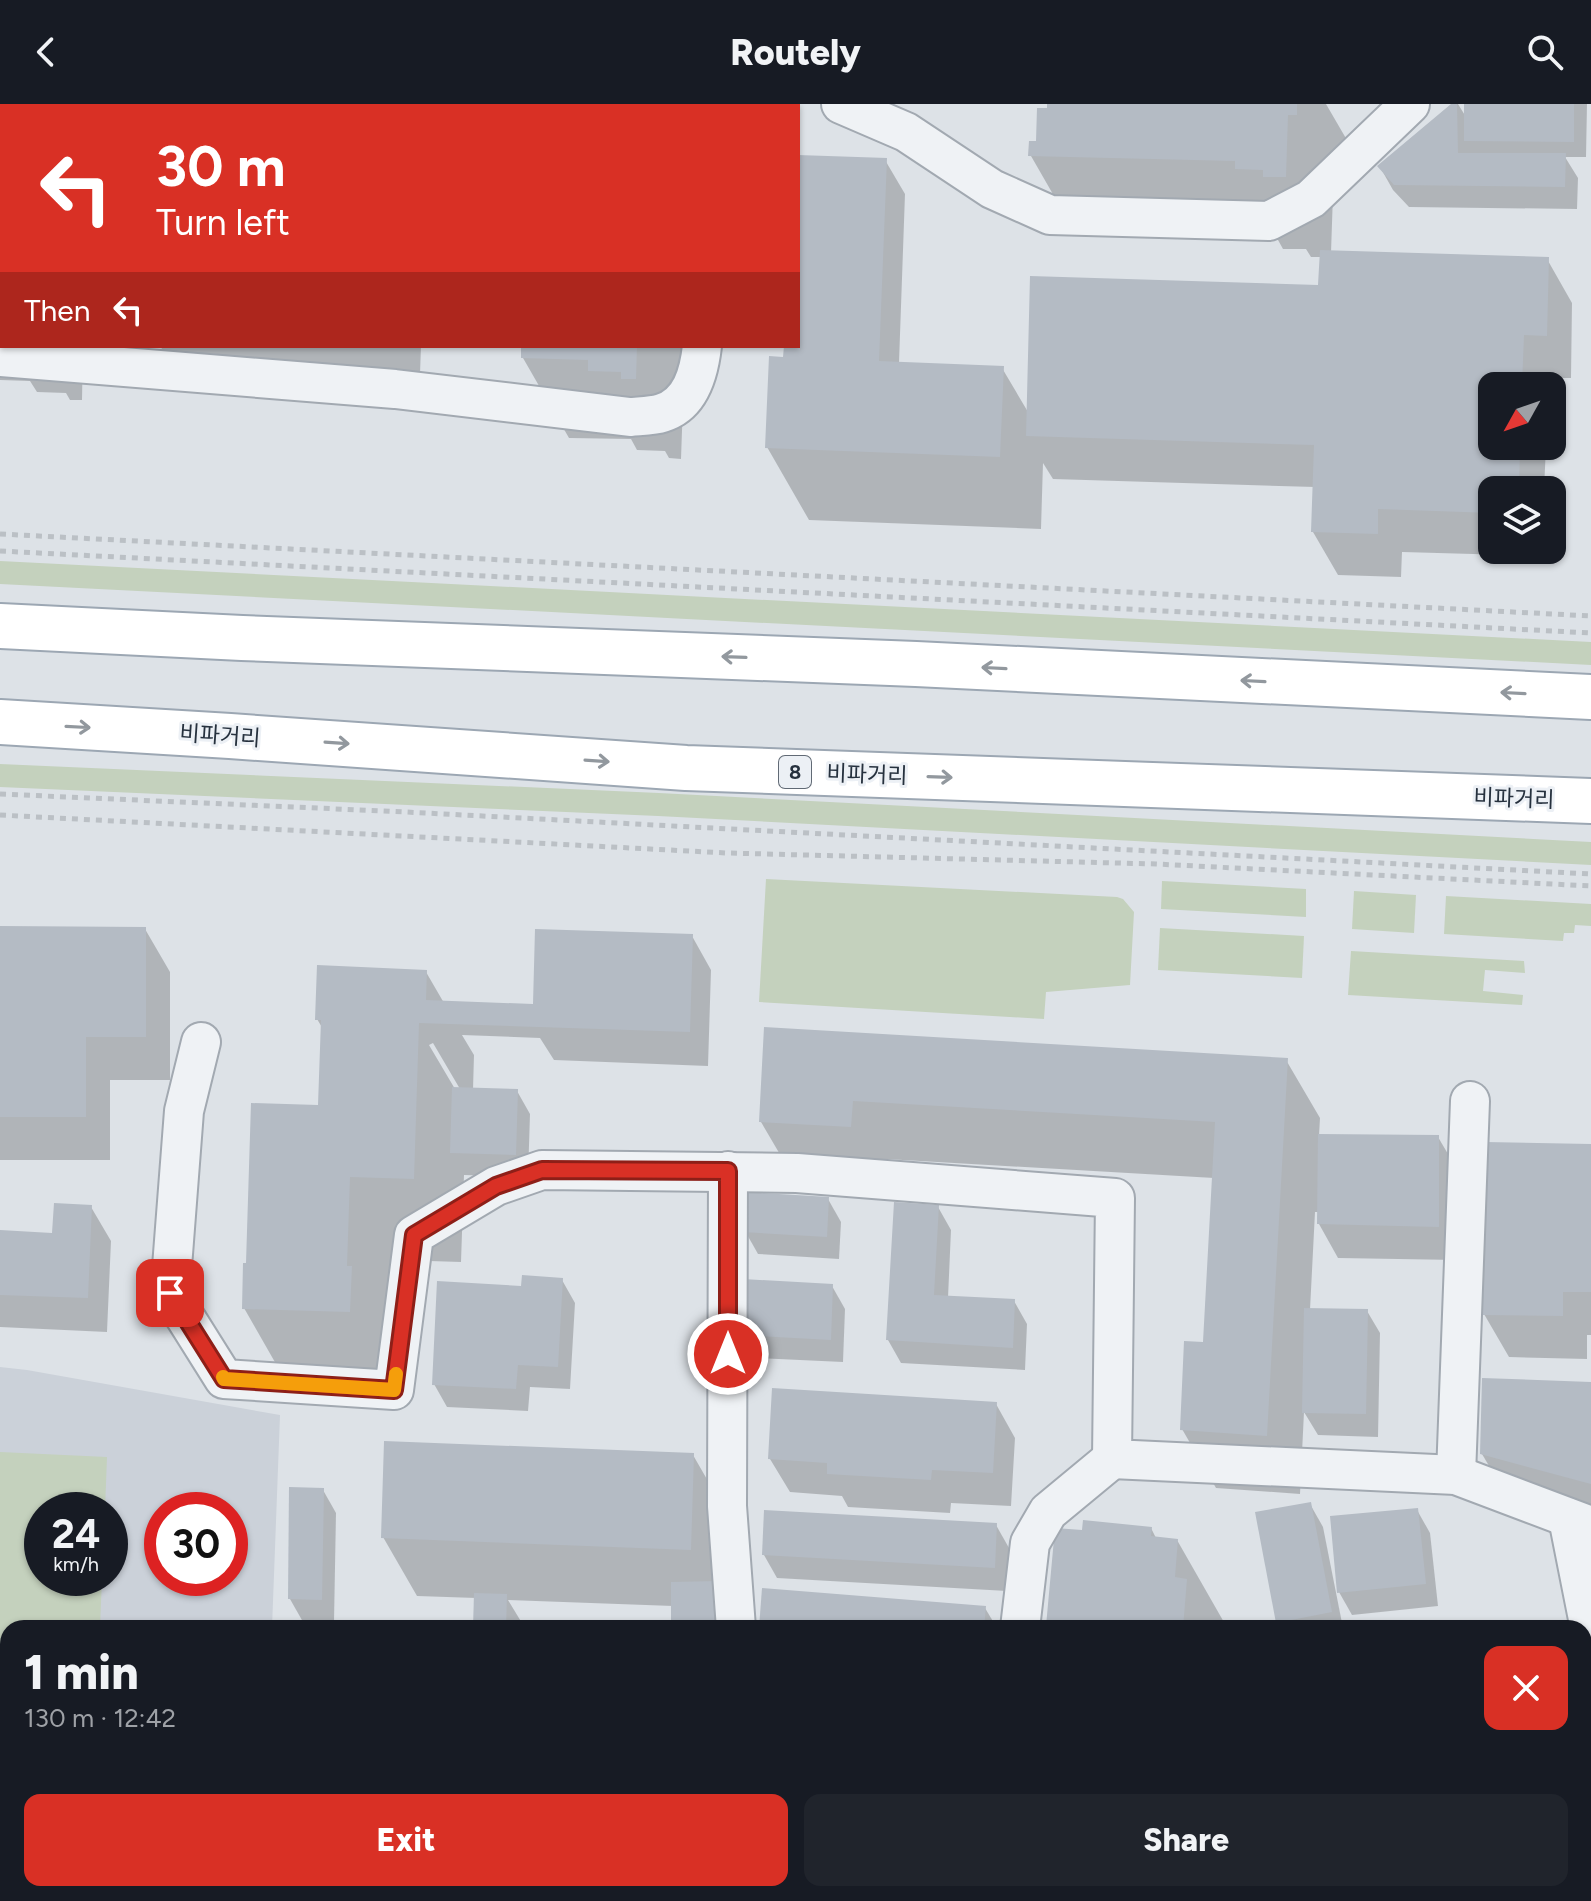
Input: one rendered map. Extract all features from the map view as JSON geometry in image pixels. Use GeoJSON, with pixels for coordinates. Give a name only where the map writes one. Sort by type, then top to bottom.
{"type":"FeatureCollection","features":[{"type":"Feature","properties":{"kind":"main road"},"geometry":{"type":"LineString","coordinates":[[0,626],[916,664],[1591,697]]}},
{"type":"Feature","properties":{"kind":"main road","name":"비파거리"},"geometry":{"type":"LineString","coordinates":[[0,722],[686,768],[1591,801]]}},
{"type":"Feature","properties":{"kind":"street"},"geometry":{"type":"LineString","coordinates":[[841,104],[906,132],[992,189],[1050,215],[1269,221],[1311,199],[1410,104]]}},
{"type":"Feature","properties":{"kind":"street"},"geometry":{"type":"LineString","coordinates":[[0,357],[395,389],[630,417],[663,413],[682,402],[700,365],[702,348]]}},
{"type":"Feature","properties":{"kind":"street"},"geometry":{"type":"LineString","coordinates":[[201,1042],[184,1111],[170,1293],[224,1379],[394,1390],[414,1235],[496,1186],[542,1170],[797,1173],[1115,1198],[1112,1459]]}},
{"type":"Feature","properties":{"kind":"street"},"geometry":{"type":"LineString","coordinates":[[1456,1475],[1470,1101]]}},
{"type":"Feature","properties":{"kind":"street"},"geometry":{"type":"LineString","coordinates":[[728,1171],[727,1506],[735,1620]]}},
{"type":"Feature","properties":{"kind":"street"},"geometry":{"type":"LineString","coordinates":[[1021,1620],[1030,1543],[1048,1512],[1112,1459],[1456,1475],[1579,1522],[1587,1620]]}},
{"type":"Feature","properties":{"kind":"path"},"geometry":{"type":"LineString","coordinates":[[0,534],[1591,616]]}},
{"type":"Feature","properties":{"kind":"path"},"geometry":{"type":"LineString","coordinates":[[0,551],[1591,633]]}},
{"type":"Feature","properties":{"kind":"path"},"geometry":{"type":"LineString","coordinates":[[0,794],[406,812],[1591,874]]}},
{"type":"Feature","properties":{"kind":"path"},"geometry":{"type":"LineString","coordinates":[[0,815],[727,853],[1156,864],[1591,886]]}},
{"type":"Feature","properties":{"kind":"shaded area"},"geometry":{"type":"Polygon","coordinates":[[[0,1367],[280,1415],[272,1620],[0,1620],[0,1367]]]}},
{"type":"Feature","properties":{"kind":"green space"},"geometry":{"type":"Polygon","coordinates":[[[0,561],[1591,642],[1591,665],[0,584],[0,561]]]}},
{"type":"Feature","properties":{"kind":"green space"},"geometry":{"type":"Polygon","coordinates":[[[0,764],[659,793],[1591,842],[1591,865],[658,816],[0,787],[0,764]]]}},
{"type":"Feature","properties":{"kind":"green space"},"geometry":{"type":"Polygon","coordinates":[[[766,879],[1117,897],[1123,899],[1134,912],[1130,985],[1046,992],[1044,1019],[759,1002],[766,879]]]}},
{"type":"Feature","properties":{"kind":"green space"},"geometry":{"type":"Polygon","coordinates":[[[1162,881],[1306,889],[1306,917],[1161,909],[1162,881]]]}},
{"type":"Feature","properties":{"kind":"green space"},"geometry":{"type":"Polygon","coordinates":[[[1354,891],[1416,895],[1414,933],[1352,929],[1354,891]]]}},
{"type":"Feature","properties":{"kind":"green space"},"geometry":{"type":"Polygon","coordinates":[[[1446,896],[1591,904],[1591,926],[1575,925],[1574,933],[1564,933],[1563,941],[1444,934],[1446,896]]]}},
{"type":"Feature","properties":{"kind":"green space"},"geometry":{"type":"Polygon","coordinates":[[[1160,928],[1304,936],[1302,978],[1158,970],[1160,928]]]}},
{"type":"Feature","properties":{"kind":"green space"},"geometry":{"type":"Polygon","coordinates":[[[1351,951],[1524,961],[1525,973],[1485,970],[1483,991],[1523,995],[1522,1005],[1348,995],[1351,951]]]}},
{"type":"Feature","properties":{"kind":"green space"},"geometry":{"type":"Polygon","coordinates":[[[0,1452],[107,1457],[106,1492],[24,1492],[24,1596],[101,1596],[100,1620],[0,1620],[0,1452]]]}},
{"type":"Feature","properties":{"kind":"building"},"geometry":{"type":"Polygon","coordinates":[[[1047,104],[1297,104],[1297,115],[1288,115],[1286,177],[1263,177],[1263,170],[1235,169],[1235,161],[1028,156],[1029,141],[1036,141],[1037,108],[1047,108],[1047,104]]]}},
{"type":"Feature","properties":{"kind":"building"},"geometry":{"type":"Polygon","coordinates":[[[1451,104],[1457,104],[1458,153],[1566,153],[1565,187],[1394,185],[1377,166],[1451,104]]]}},
{"type":"Feature","properties":{"kind":"building"},"geometry":{"type":"Polygon","coordinates":[[[1464,104],[1574,104],[1574,142],[1464,141],[1464,104]]]}},
{"type":"Feature","properties":{"kind":"building"},"geometry":{"type":"Polygon","coordinates":[[[800,155],[887,158],[879,361],[1004,366],[1000,457],[765,448],[769,356],[783,357],[784,348],[800,348],[800,155]]]}},
{"type":"Feature","properties":{"kind":"building"},"geometry":{"type":"Polygon","coordinates":[[[1320,250],[1549,257],[1547,336],[1524,335],[1523,372],[1478,372],[1478,460],[1520,460],[1519,476],[1478,476],[1478,513],[1378,509],[1378,534],[1311,532],[1314,445],[1026,436],[1030,276],[1318,285],[1320,250]]]}},
{"type":"Feature","properties":{"kind":"building"},"geometry":{"type":"Polygon","coordinates":[[[521,348],[637,348],[636,379],[621,379],[621,372],[588,371],[588,360],[521,358],[521,348]]]}},
{"type":"Feature","properties":{"kind":"building"},"geometry":{"type":"Polygon","coordinates":[[[0,926],[146,927],[146,1037],[86,1037],[86,1117],[0,1117],[0,926]]]}},
{"type":"Feature","properties":{"kind":"building"},"geometry":{"type":"Polygon","coordinates":[[[535,929],[693,934],[690,1032],[419,1023],[414,1179],[350,1177],[347,1266],[352,1266],[350,1312],[242,1309],[251,1103],[318,1105],[321,1020],[315,1020],[317,965],[427,970],[426,1000],[533,1004],[535,929]]]}},
{"type":"Feature","properties":{"kind":"building"},"geometry":{"type":"Polygon","coordinates":[[[764,1027],[1288,1058],[1267,1436],[1180,1430],[1184,1341],[1203,1342],[1215,1122],[853,1101],[851,1127],[759,1122],[764,1027]]]}},
{"type":"Feature","properties":{"kind":"building"},"geometry":{"type":"Polygon","coordinates":[[[452,1087],[518,1089],[516,1155],[450,1153],[452,1087]]]}},
{"type":"Feature","properties":{"kind":"building"},"geometry":{"type":"Polygon","coordinates":[[[1318,1134],[1439,1135],[1439,1227],[1317,1224],[1318,1134]]]}},
{"type":"Feature","properties":{"kind":"building"},"geometry":{"type":"Polygon","coordinates":[[[1485,1142],[1591,1144],[1591,1292],[1563,1292],[1563,1316],[1482,1315],[1485,1142]]]}},
{"type":"Feature","properties":{"kind":"building"},"geometry":{"type":"Polygon","coordinates":[[[745,1192],[829,1197],[827,1237],[743,1232],[745,1192]]]}},
{"type":"Feature","properties":{"kind":"building"},"geometry":{"type":"Polygon","coordinates":[[[894,1202],[939,1205],[934,1295],[1015,1299],[1013,1348],[886,1340],[894,1202]]]}},
{"type":"Feature","properties":{"kind":"building"},"geometry":{"type":"Polygon","coordinates":[[[54,1203],[92,1205],[88,1298],[0,1295],[0,1230],[52,1233],[54,1203]]]}},
{"type":"Feature","properties":{"kind":"building"},"geometry":{"type":"Polygon","coordinates":[[[522,1275],[563,1278],[558,1367],[518,1365],[516,1389],[432,1385],[437,1281],[521,1286],[522,1275]]]}},
{"type":"Feature","properties":{"kind":"building"},"geometry":{"type":"Polygon","coordinates":[[[743,1279],[833,1284],[831,1340],[740,1335],[743,1279]]]}},
{"type":"Feature","properties":{"kind":"building"},"geometry":{"type":"Polygon","coordinates":[[[1304,1308],[1368,1309],[1366,1414],[1302,1413],[1304,1308]]]}},
{"type":"Feature","properties":{"kind":"building"},"geometry":{"type":"Polygon","coordinates":[[[1482,1378],[1591,1382],[1591,1484],[1480,1454],[1482,1378]]]}},
{"type":"Feature","properties":{"kind":"building"},"geometry":{"type":"Polygon","coordinates":[[[772,1388],[997,1402],[993,1473],[932,1470],[931,1480],[827,1474],[827,1463],[768,1459],[772,1388]]]}},
{"type":"Feature","properties":{"kind":"building"},"geometry":{"type":"Polygon","coordinates":[[[384,1441],[694,1453],[691,1550],[381,1538],[384,1441]]]}},
{"type":"Feature","properties":{"kind":"building"},"geometry":{"type":"Polygon","coordinates":[[[289,1487],[324,1488],[322,1600],[288,1599],[289,1487]]]}},
{"type":"Feature","properties":{"kind":"building"},"geometry":{"type":"Polygon","coordinates":[[[1311,1502],[1332,1612],[1275,1620],[1255,1512],[1311,1502]]]}},
{"type":"Feature","properties":{"kind":"building"},"geometry":{"type":"Polygon","coordinates":[[[1418,1508],[1426,1584],[1337,1593],[1330,1516],[1418,1508]]]}},
{"type":"Feature","properties":{"kind":"building"},"geometry":{"type":"Polygon","coordinates":[[[764,1510],[997,1523],[995,1568],[762,1555],[764,1510]]]}},
{"type":"Feature","properties":{"kind":"building"},"geometry":{"type":"Polygon","coordinates":[[[1083,1520],[1152,1527],[1151,1536],[1178,1539],[1175,1577],[1187,1579],[1184,1620],[1047,1620],[1055,1528],[1082,1530],[1083,1520]]]}},
{"type":"Feature","properties":{"kind":"building"},"geometry":{"type":"Polygon","coordinates":[[[718,1581],[719,1620],[671,1620],[671,1582],[718,1581]]]}},
{"type":"Feature","properties":{"kind":"building"},"geometry":{"type":"Polygon","coordinates":[[[762,1588],[986,1606],[985,1620],[760,1620],[762,1588]]]}},
{"type":"Feature","properties":{"kind":"building"},"geometry":{"type":"Polygon","coordinates":[[[474,1593],[507,1594],[506,1620],[473,1620],[474,1593]]]}},
{"type":"Feature","properties":{"kind":"slow traffic"},"geometry":{"type":"LineString","coordinates":[[223,1377],[394,1390],[396,1374]]}},
{"type":"Feature","properties":{"kind":"route"},"geometry":{"type":"LineString","coordinates":[[170,1293],[224,1379],[394,1390],[414,1235],[496,1186],[542,1170],[728,1171],[728,1354]]}}]}
